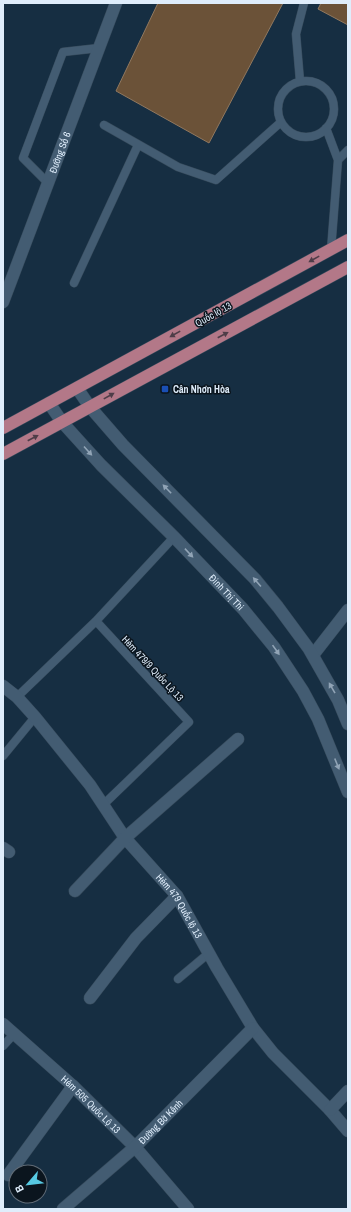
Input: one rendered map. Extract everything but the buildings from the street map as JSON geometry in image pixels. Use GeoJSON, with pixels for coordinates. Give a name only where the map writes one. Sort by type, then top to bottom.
{"type":"FeatureCollection","features":[{"type":"Feature","properties":{"kind":"highway","name":"Quốc lộ 13"},"geometry":{"type":"LineString","coordinates":[[3,428],[348,240]]}},
{"type":"Feature","properties":{"kind":"highway"},"geometry":{"type":"LineString","coordinates":[[3,454],[348,267]]}},
{"type":"Feature","properties":{"kind":"street","name":"Đường Số 6"},"geometry":{"type":"LineString","coordinates":[[3,302],[116,3]]}},
{"type":"Feature","properties":{"kind":"street"},"geometry":{"type":"LineString","coordinates":[[77,388],[90,407],[123,445],[255,579],[278,607],[309,648],[338,700],[348,724]]}},
{"type":"Feature","properties":{"kind":"street"},"geometry":{"type":"LineString","coordinates":[[49,403],[62,422]]}},
{"type":"Feature","properties":{"kind":"street","name":"Đinh Thị Thi"},"geometry":{"type":"LineString","coordinates":[[62,422],[101,465],[174,537],[243,609],[274,647],[303,691],[318,718],[348,792]]}},
{"type":"Feature","properties":{"kind":"street"},"geometry":{"type":"LineString","coordinates":[[313,655],[348,610]]}},
{"type":"Feature","properties":{"kind":"street","name":"Hẻm 479 Quốc lộ 13"},"geometry":{"type":"LineString","coordinates":[[3,686],[35,717],[90,785],[125,838],[177,896],[253,1028],[272,1052],[330,1110],[348,1131]]}},
{"type":"Feature","properties":{"kind":"street"},"geometry":{"type":"LineString","coordinates":[[75,891],[125,838],[238,739]]}},
{"type":"Feature","properties":{"kind":"street"},"geometry":{"type":"LineString","coordinates":[[90,998],[136,938],[177,896]]}},
{"type":"Feature","properties":{"kind":"street","name":"Hẻm 505 Quốc Lộ 13"},"geometry":{"type":"LineString","coordinates":[[3,1024],[73,1086],[135,1147],[188,1209]]}},
{"type":"Feature","properties":{"kind":"street","name":"Đường Bờ Kênh"},"geometry":{"type":"LineString","coordinates":[[62,1209],[135,1147],[253,1028]]}},
{"type":"Feature","properties":{"kind":"street"},"geometry":{"type":"LineString","coordinates":[[16,1164],[73,1086]]}},
{"type":"Feature","properties":{"kind":"street"},"geometry":{"type":"LineString","coordinates":[[330,1110],[348,1091]]}},
{"type":"Feature","properties":{"kind":"lane"},"geometry":{"type":"LineString","coordinates":[[300,81],[296,34],[304,3]]}},
{"type":"Feature","properties":{"kind":"lane"},"geometry":{"type":"LineString","coordinates":[[48,183],[23,158],[63,52],[99,48]]}},
{"type":"Feature","properties":{"kind":"lane"},"geometry":{"type":"LineString","coordinates":[[300,81],[312,82],[322,87],[330,95],[333,107],[332,118],[326,128],[315,135],[302,137],[290,132],[281,122],[278,110],[280,97],[289,87],[300,81]]}},
{"type":"Feature","properties":{"kind":"lane"},"geometry":{"type":"LineString","coordinates":[[104,126],[178,167],[216,180],[281,122]]}},
{"type":"Feature","properties":{"kind":"lane"},"geometry":{"type":"LineString","coordinates":[[326,128],[338,160],[331,250]]}},
{"type":"Feature","properties":{"kind":"lane"},"geometry":{"type":"LineString","coordinates":[[74,284],[138,145]]}},
{"type":"Feature","properties":{"kind":"lane"},"geometry":{"type":"LineString","coordinates":[[338,160],[348,150]]}},
{"type":"Feature","properties":{"kind":"lane"},"geometry":{"type":"LineString","coordinates":[[16,697],[96,621],[174,537]]}},
{"type":"Feature","properties":{"kind":"lane","name":"Hẻm 479/9 Quốc Lộ 13"},"geometry":{"type":"LineString","coordinates":[[96,621],[189,722],[103,805]]}},
{"type":"Feature","properties":{"kind":"lane"},"geometry":{"type":"LineString","coordinates":[[3,756],[35,717]]}},
{"type":"Feature","properties":{"kind":"lane"},"geometry":{"type":"LineString","coordinates":[[178,979],[209,953]]}},
{"type":"Feature","properties":{"kind":"lane"},"geometry":{"type":"LineString","coordinates":[[3,1046],[14,1034]]}},
{"type":"Feature","properties":{"kind":"place","name":"Cân Nhơn Hòa"},"geometry":{"type":"Point","coordinates":[165,389]}}]}
